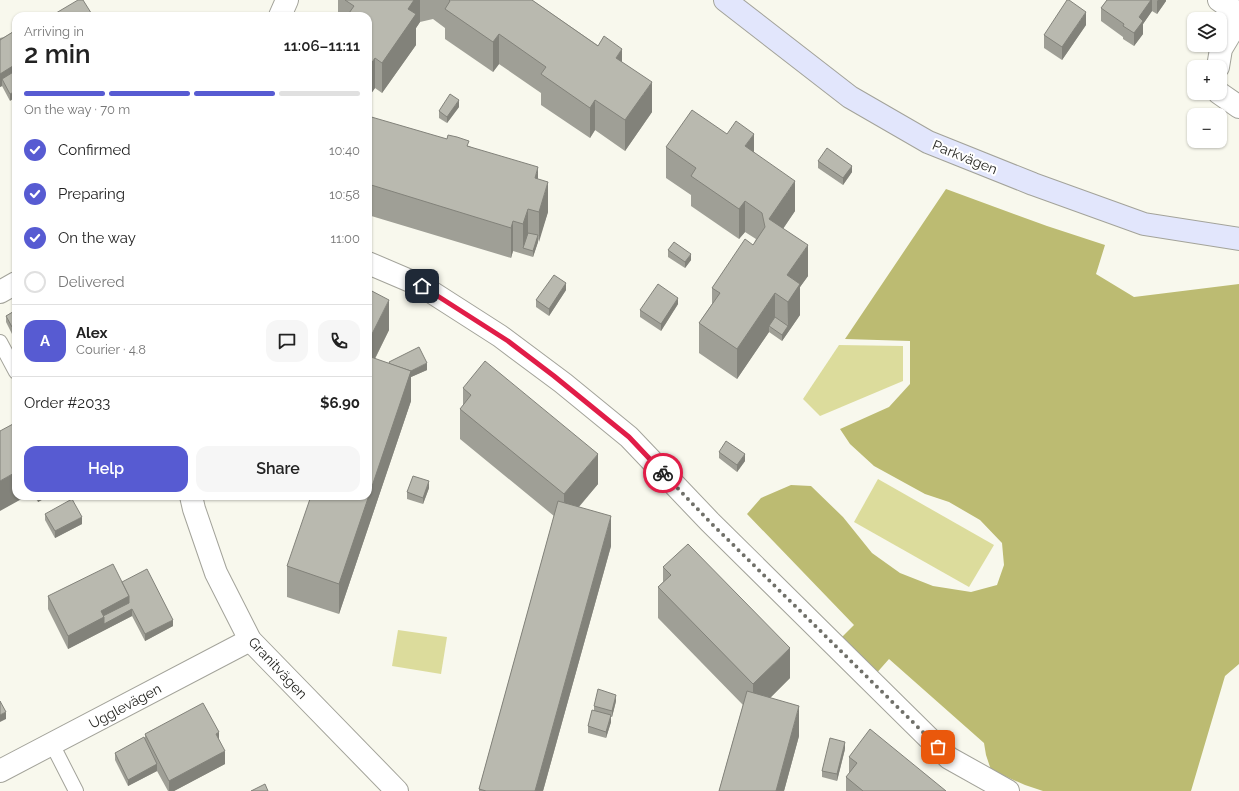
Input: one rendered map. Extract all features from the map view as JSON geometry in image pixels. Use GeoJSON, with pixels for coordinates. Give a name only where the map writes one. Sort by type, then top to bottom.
{"type":"FeatureCollection","features":[{"type":"Feature","properties":{"kind":"main road","name":"Parkvägen"},"geometry":{"type":"LineString","coordinates":[[725,0],[850,97],[928,142],[1033,184],[1144,224],[1239,239]]}},
{"type":"Feature","properties":{"kind":"street"},"geometry":{"type":"LineString","coordinates":[[282,12],[287,0]]}},
{"type":"Feature","properties":{"kind":"street"},"geometry":{"type":"LineString","coordinates":[[1219,0],[1239,14]]}},
{"type":"Feature","properties":{"kind":"street"},"geometry":{"type":"LineString","coordinates":[[1219,60],[1221,49],[1239,19]]}},
{"type":"Feature","properties":{"kind":"street"},"geometry":{"type":"LineString","coordinates":[[1227,99],[1239,107]]}},
{"type":"Feature","properties":{"kind":"street"},"geometry":{"type":"LineString","coordinates":[[372,265],[422,286],[500,336],[563,383],[629,437],[710,522],[949,758],[1008,791]]}},
{"type":"Feature","properties":{"kind":"street"},"geometry":{"type":"LineString","coordinates":[[0,292],[12,285]]}},
{"type":"Feature","properties":{"kind":"street","name":"Granitvägen"},"geometry":{"type":"LineString","coordinates":[[192,500],[216,573],[250,640],[397,791]]}},
{"type":"Feature","properties":{"kind":"street","name":"Ugglevägen"},"geometry":{"type":"LineString","coordinates":[[0,772],[250,640]]}},
{"type":"Feature","properties":{"kind":"lane"},"geometry":{"type":"LineString","coordinates":[[0,342],[12,364]]}},
{"type":"Feature","properties":{"kind":"lane"},"geometry":{"type":"LineString","coordinates":[[52,744],[76,791]]}},
{"type":"Feature","properties":{"kind":"green space"},"geometry":{"type":"Polygon","coordinates":[[[839,345],[903,346],[903,381],[820,416],[803,399],[839,345]]]}},
{"type":"Feature","properties":{"kind":"green space"},"geometry":{"type":"Polygon","coordinates":[[[878,479],[994,545],[969,587],[854,522],[878,479]]]}},
{"type":"Feature","properties":{"kind":"green space"},"geometry":{"type":"Polygon","coordinates":[[[398,630],[447,637],[441,674],[392,666],[398,630]]]}},
{"type":"Feature","properties":{"kind":"shaded area"},"geometry":{"type":"Polygon","coordinates":[[[946,189],[1047,226],[1105,245],[1096,274],[1134,297],[1239,284],[1239,664],[1225,676],[1191,791],[1043,791],[991,770],[984,743],[889,659],[874,676],[836,643],[854,625],[747,514],[761,498],[791,485],[811,486],[843,517],[872,553],[900,573],[933,586],[971,592],[997,585],[1004,565],[1002,543],[980,520],[949,502],[925,494],[874,466],[850,444],[840,429],[889,407],[910,384],[910,341],[845,339],[946,189]]]}},
{"type":"Feature","properties":{"kind":"building"},"geometry":{"type":"Polygon","coordinates":[[[78,0],[83,0],[90,12],[58,12],[78,0]]]}},
{"type":"Feature","properties":{"kind":"building"},"geometry":{"type":"Polygon","coordinates":[[[345,0],[414,0],[408,9],[416,14],[382,63],[375,58],[372,62],[372,12],[350,12],[354,6],[345,0]]]}},
{"type":"Feature","properties":{"kind":"building"},"geometry":{"type":"Polygon","coordinates":[[[449,0],[532,0],[598,46],[604,36],[622,49],[616,58],[652,82],[625,120],[595,100],[590,108],[541,74],[546,67],[499,34],[493,42],[445,9],[450,1],[449,0]]]}},
{"type":"Feature","properties":{"kind":"building"},"geometry":{"type":"Polygon","coordinates":[[[1067,0],[1086,12],[1062,47],[1044,35],[1067,0]]]}},
{"type":"Feature","properties":{"kind":"building"},"geometry":{"type":"Polygon","coordinates":[[[1107,0],[1151,0],[1139,17],[1143,21],[1134,33],[1101,8],[1107,0]]]}},
{"type":"Feature","properties":{"kind":"building"},"geometry":{"type":"Polygon","coordinates":[[[12,32],[12,66],[0,74],[0,40],[12,32]]]}},
{"type":"Feature","properties":{"kind":"building"},"geometry":{"type":"Polygon","coordinates":[[[12,73],[12,93],[10,94],[2,79],[12,73]]]}},
{"type":"Feature","properties":{"kind":"building"},"geometry":{"type":"Polygon","coordinates":[[[450,94],[459,100],[447,117],[439,111],[450,94]]]}},
{"type":"Feature","properties":{"kind":"building"},"geometry":{"type":"Polygon","coordinates":[[[692,110],[727,134],[736,121],[754,134],[745,146],[795,181],[769,219],[808,245],[787,275],[800,284],[788,302],[775,293],[737,349],[699,323],[720,293],[712,288],[745,239],[753,245],[765,227],[762,213],[745,201],[739,209],[691,176],[696,168],[666,147],[692,110]]]}},
{"type":"Feature","properties":{"kind":"building"},"geometry":{"type":"Polygon","coordinates":[[[372,117],[447,139],[448,135],[457,137],[469,141],[467,146],[538,167],[535,178],[548,182],[539,212],[528,209],[523,224],[513,221],[511,228],[372,185],[372,117]]]}},
{"type":"Feature","properties":{"kind":"building"},"geometry":{"type":"Polygon","coordinates":[[[827,148],[852,166],[843,178],[818,161],[827,148]]]}},
{"type":"Feature","properties":{"kind":"building"},"geometry":{"type":"Polygon","coordinates":[[[528,233],[538,235],[533,251],[523,248],[528,233]]]}},
{"type":"Feature","properties":{"kind":"building"},"geometry":{"type":"Polygon","coordinates":[[[674,242],[691,254],[685,262],[668,250],[674,242]]]}},
{"type":"Feature","properties":{"kind":"building"},"geometry":{"type":"Polygon","coordinates":[[[554,275],[566,283],[549,309],[536,300],[554,275]]]}},
{"type":"Feature","properties":{"kind":"building"},"geometry":{"type":"Polygon","coordinates":[[[658,284],[678,298],[661,324],[640,310],[658,284]]]}},
{"type":"Feature","properties":{"kind":"building"},"geometry":{"type":"Polygon","coordinates":[[[372,291],[389,300],[372,334],[372,291]]]}},
{"type":"Feature","properties":{"kind":"building"},"geometry":{"type":"Polygon","coordinates":[[[12,312],[12,327],[6,316],[12,312]]]}},
{"type":"Feature","properties":{"kind":"building"},"geometry":{"type":"Polygon","coordinates":[[[775,317],[788,326],[782,335],[769,326],[775,317]]]}},
{"type":"Feature","properties":{"kind":"building"},"geometry":{"type":"Polygon","coordinates":[[[419,347],[427,363],[411,371],[390,364],[389,362],[419,347]]]}},
{"type":"Feature","properties":{"kind":"building"},"geometry":{"type":"Polygon","coordinates":[[[372,357],[411,371],[372,486],[372,357]]]}},
{"type":"Feature","properties":{"kind":"building"},"geometry":{"type":"Polygon","coordinates":[[[485,361],[598,454],[564,494],[460,409],[471,395],[463,388],[485,361]]]}},
{"type":"Feature","properties":{"kind":"building"},"geometry":{"type":"Polygon","coordinates":[[[12,425],[12,474],[0,481],[0,431],[12,425]]]}},
{"type":"Feature","properties":{"kind":"building"},"geometry":{"type":"Polygon","coordinates":[[[726,441],[745,454],[737,465],[719,452],[726,441]]]}},
{"type":"Feature","properties":{"kind":"building"},"geometry":{"type":"Polygon","coordinates":[[[413,476],[429,481],[423,498],[407,492],[413,476]]]}},
{"type":"Feature","properties":{"kind":"building"},"geometry":{"type":"Polygon","coordinates":[[[73,500],[82,517],[55,531],[45,514],[73,500]]]}},
{"type":"Feature","properties":{"kind":"building"},"geometry":{"type":"Polygon","coordinates":[[[310,500],[367,500],[339,584],[287,566],[310,500]]]}},
{"type":"Feature","properties":{"kind":"building"},"geometry":{"type":"Polygon","coordinates":[[[558,501],[611,516],[535,791],[486,791],[479,789],[558,501]]]}},
{"type":"Feature","properties":{"kind":"building"},"geometry":{"type":"Polygon","coordinates":[[[688,544],[790,648],[753,684],[658,587],[671,575],[663,567],[688,544]]]}},
{"type":"Feature","properties":{"kind":"building"},"geometry":{"type":"Polygon","coordinates":[[[113,564],[129,596],[101,611],[104,617],[68,636],[48,596],[113,564]]]}},
{"type":"Feature","properties":{"kind":"building"},"geometry":{"type":"Polygon","coordinates":[[[147,569],[173,620],[145,634],[132,609],[104,624],[103,616],[129,603],[129,596],[122,582],[147,569]]]}},
{"type":"Feature","properties":{"kind":"building"},"geometry":{"type":"Polygon","coordinates":[[[598,689],[616,695],[612,711],[594,706],[598,689]]]}},
{"type":"Feature","properties":{"kind":"building"},"geometry":{"type":"Polygon","coordinates":[[[747,691],[799,706],[776,791],[719,791],[747,691]]]}},
{"type":"Feature","properties":{"kind":"building"},"geometry":{"type":"Polygon","coordinates":[[[0,701],[6,712],[0,715],[0,701]]]}},
{"type":"Feature","properties":{"kind":"building"},"geometry":{"type":"Polygon","coordinates":[[[203,703],[219,732],[216,734],[225,751],[169,781],[145,734],[203,703]]]}},
{"type":"Feature","properties":{"kind":"building"},"geometry":{"type":"Polygon","coordinates":[[[592,710],[611,715],[606,732],[588,726],[592,710]]]}},
{"type":"Feature","properties":{"kind":"building"},"geometry":{"type":"Polygon","coordinates":[[[870,729],[946,791],[863,791],[846,777],[857,763],[849,757],[870,729]]]}},
{"type":"Feature","properties":{"kind":"building"},"geometry":{"type":"Polygon","coordinates":[[[144,737],[157,764],[128,780],[115,753],[144,737]]]}},
{"type":"Feature","properties":{"kind":"building"},"geometry":{"type":"Polygon","coordinates":[[[830,738],[845,742],[837,774],[822,771],[830,738]]]}},
{"type":"Feature","properties":{"kind":"building"},"geometry":{"type":"Polygon","coordinates":[[[265,784],[268,791],[251,791],[265,784]]]}},
{"type":"Feature","properties":{"kind":"way so far"},"geometry":{"type":"LineString","coordinates":[[663,473],[710,522],[938,747]]}},
{"type":"Feature","properties":{"kind":"route"},"geometry":{"type":"LineString","coordinates":[[422,286],[508,341],[554,376],[629,437],[663,473]]}}]}
